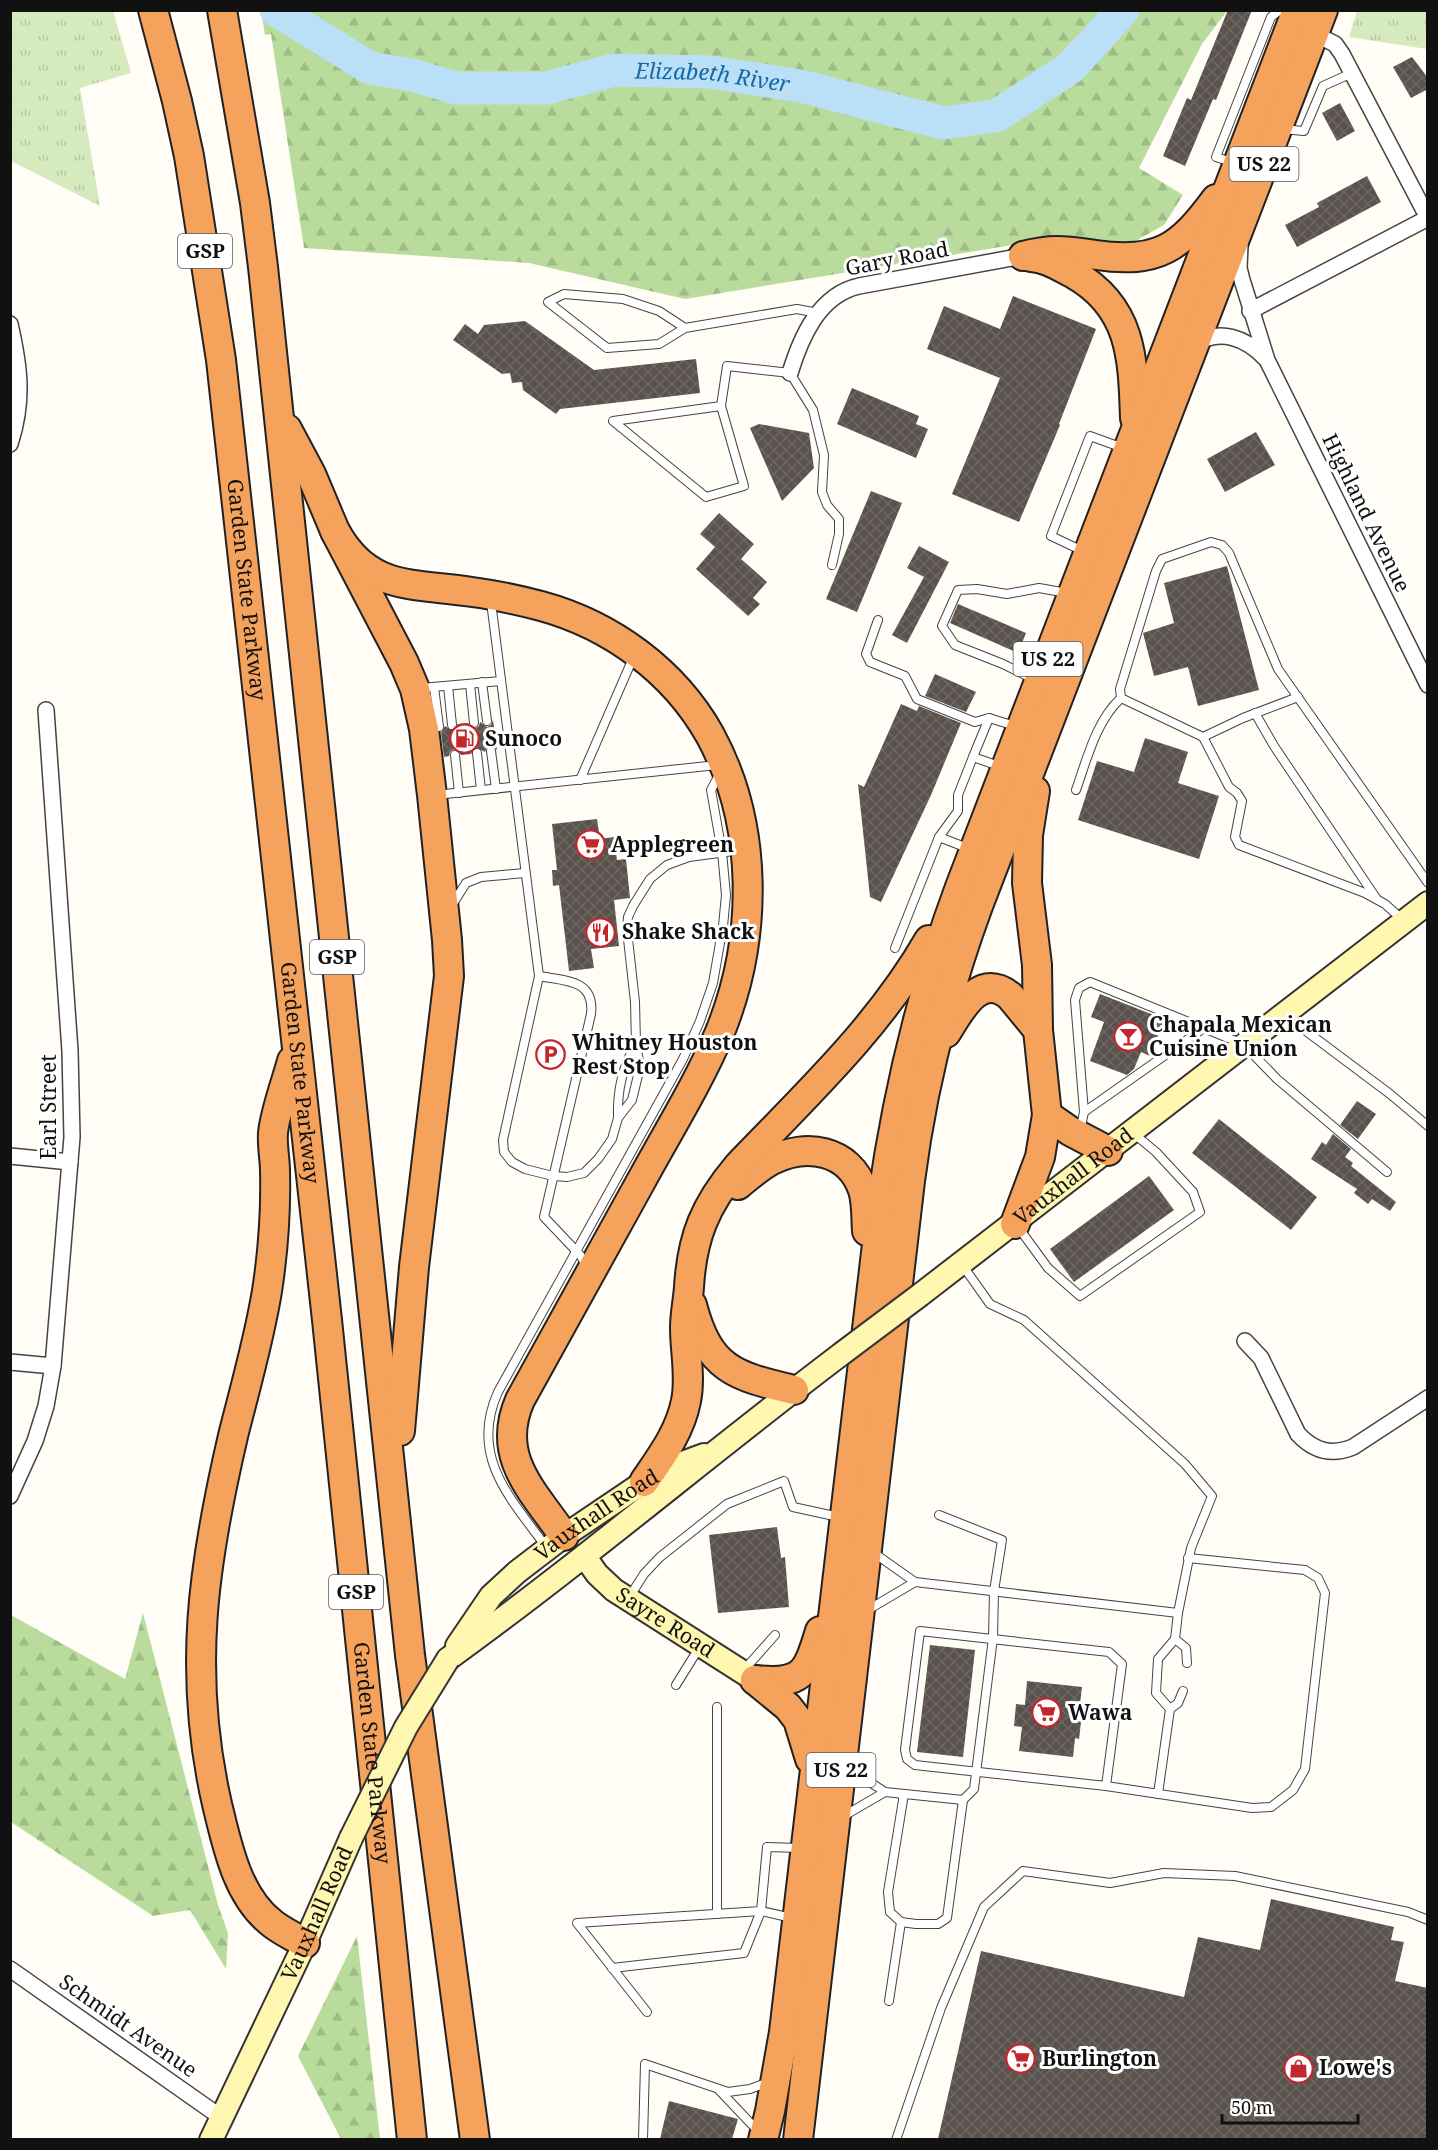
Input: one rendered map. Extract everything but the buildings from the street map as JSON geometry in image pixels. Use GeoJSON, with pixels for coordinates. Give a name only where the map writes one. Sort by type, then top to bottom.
{"type":"FeatureCollection","features":[{"type":"Feature","properties":{"kind":"highway","name":"Garden State Parkway"},"geometry":{"type":"LineString","coordinates":[[153,10],[189,156],[221,360],[328,1332],[412,2139]]}},
{"type":"Feature","properties":{"kind":"highway","name":"GSP"},"geometry":{"type":"LineString","coordinates":[[222,10],[255,203],[280,415],[410,1655],[476,2139]]}},
{"type":"Feature","properties":{"kind":"highway","name":"US 22"},"geometry":{"type":"LineString","coordinates":[[762,2139],[776,2079],[886,1170],[905,1072],[930,975],[960,887],[1006,769],[1034,729],[1040,682],[1297,10]]}},
{"type":"Feature","properties":{"kind":"highway","name":"US 22"},"geometry":{"type":"LineString","coordinates":[[798,2139],[913,1163],[932,1055],[948,996],[1034,729],[1193,346],[1319,22]]}},
{"type":"Feature","properties":{"kind":"highway"},"geometry":{"type":"LineString","coordinates":[[1023,256],[1052,250],[1115,257],[1139,258],[1152,255],[1175,244],[1195,226],[1236,170]]}},
{"type":"Feature","properties":{"kind":"highway"},"geometry":{"type":"LineString","coordinates":[[1023,256],[1050,261],[1085,280],[1103,297],[1118,318],[1124,329],[1131,356],[1132,440]]}},
{"type":"Feature","properties":{"kind":"highway"},"geometry":{"type":"LineString","coordinates":[[280,415],[311,474],[335,531],[404,663],[424,688],[424,729],[445,792],[445,916],[449,976],[414,1267],[394,1499]]}},
{"type":"Feature","properties":{"kind":"highway"},"geometry":{"type":"LineString","coordinates":[[335,531],[360,565],[384,578],[414,585],[530,603],[569,615],[636,651],[669,680],[688,701],[705,726],[724,764],[737,804],[734,851],[748,882],[745,933],[739,973],[726,1014],[701,1072],[582,1264],[520,1400],[511,1430],[512,1449],[518,1468],[556,1542]]}},
{"type":"Feature","properties":{"kind":"highway"},"geometry":{"type":"LineString","coordinates":[[1015,1224],[1038,1164],[1044,1143],[1047,1115],[1038,1030],[1037,965],[1027,884],[1034,729]]}},
{"type":"Feature","properties":{"kind":"highway"},"geometry":{"type":"LineString","coordinates":[[644,1482],[676,1432],[686,1399],[688,1375],[685,1318],[691,1257],[702,1223],[714,1199],[733,1171],[850,1048],[892,998],[919,958],[960,887]]}},
{"type":"Feature","properties":{"kind":"highway"},"geometry":{"type":"LineString","coordinates":[[932,1055],[967,1001],[986,989],[998,989],[1010,996],[1038,1030]]}},
{"type":"Feature","properties":{"kind":"highway"},"geometry":{"type":"LineString","coordinates":[[296,1045],[273,1133],[275,1195],[272,1256],[267,1291],[214,1525],[205,1584],[200,1657],[206,1737],[214,1788],[230,1857],[247,1893],[262,1914],[271,1923],[304,1943]]}},
{"type":"Feature","properties":{"kind":"highway"},"geometry":{"type":"LineString","coordinates":[[1047,1115],[1082,1124],[1108,1151]]}},
{"type":"Feature","properties":{"kind":"highway"},"geometry":{"type":"LineString","coordinates":[[702,1223],[738,1185],[758,1168],[771,1161],[794,1152],[806,1151],[824,1152],[842,1160],[859,1182],[865,1202],[869,1308]]}},
{"type":"Feature","properties":{"kind":"highway"},"geometry":{"type":"LineString","coordinates":[[689,1288],[702,1336],[722,1364],[749,1379],[794,1390]]}},
{"type":"Feature","properties":{"kind":"highway"},"geometry":{"type":"LineString","coordinates":[[748,1676],[785,1680],[800,1675],[814,1652],[837,1581]]}},
{"type":"Feature","properties":{"kind":"highway"},"geometry":{"type":"LineString","coordinates":[[748,1676],[788,1707],[798,1720],[814,1773]]}},
{"type":"Feature","properties":{"kind":"street"},"geometry":{"type":"LineString","coordinates":[[1250,311],[1428,218],[1352,73],[1319,22]]}},
{"type":"Feature","properties":{"kind":"street","name":"Highland Avenue"},"geometry":{"type":"LineString","coordinates":[[1244,214],[1239,268],[1250,311],[1267,360],[1428,685]]}},
{"type":"Feature","properties":{"kind":"street","name":"Gary Road"},"geometry":{"type":"LineString","coordinates":[[790,373],[801,343],[818,314],[833,296],[850,288],[1023,256]]}},
{"type":"Feature","properties":{"kind":"street"},"geometry":{"type":"LineString","coordinates":[[10,324],[19,368],[21,396],[18,421],[10,444]]}},
{"type":"Feature","properties":{"kind":"street","name":"Highland Avenue"},"geometry":{"type":"LineString","coordinates":[[1193,346],[1208,338],[1226,336],[1252,346],[1267,360]]}},
{"type":"Feature","properties":{"kind":"street","name":"Earl Street"},"geometry":{"type":"LineString","coordinates":[[10,1496],[35,1441],[46,1406],[53,1366],[72,1137],[70,1051],[46,710]]}},
{"type":"Feature","properties":{"kind":"street","name":"Vauxhall Road"},"geometry":{"type":"LineString","coordinates":[[448,1659],[585,1557],[794,1390],[1015,1224],[1243,1044],[1428,903]]}},
{"type":"Feature","properties":{"kind":"street"},"geometry":{"type":"LineString","coordinates":[[10,1156],[70,1162]]}},
{"type":"Feature","properties":{"kind":"street"},"geometry":{"type":"LineString","coordinates":[[1245,1341],[1260,1358],[1298,1434],[1306,1443],[1318,1450],[1343,1451],[1353,1447],[1428,1398]]}},
{"type":"Feature","properties":{"kind":"street"},"geometry":{"type":"LineString","coordinates":[[10,1362],[53,1366]]}},
{"type":"Feature","properties":{"kind":"street","name":"Vauxhall Road"},"geometry":{"type":"LineString","coordinates":[[211,2139],[351,1838],[406,1727],[484,1606],[499,1587],[556,1542],[644,1482],[669,1468],[717,1450]]}},
{"type":"Feature","properties":{"kind":"street"},"geometry":{"type":"LineString","coordinates":[[516,1610],[556,1542]]}},
{"type":"Feature","properties":{"kind":"street","name":"Sayre Road"},"geometry":{"type":"LineString","coordinates":[[585,1557],[604,1582],[627,1599],[748,1676]]}},
{"type":"Feature","properties":{"kind":"street","name":"Schmidt Avenue"},"geometry":{"type":"LineString","coordinates":[[10,1969],[222,2118]]}},
{"type":"Feature","properties":{"kind":"lane"},"geometry":{"type":"LineString","coordinates":[[1236,170],[1216,157],[1271,17],[1280,10]]}},
{"type":"Feature","properties":{"kind":"lane"},"geometry":{"type":"LineString","coordinates":[[1278,128],[1304,131],[1323,86],[1352,73]]}},
{"type":"Feature","properties":{"kind":"lane"},"geometry":{"type":"LineString","coordinates":[[686,328],[659,311],[623,299],[564,294],[548,302],[607,348],[659,344],[686,328],[797,309],[818,314]]}},
{"type":"Feature","properties":{"kind":"lane"},"geometry":{"type":"LineString","coordinates":[[721,406],[613,421],[706,497],[744,486],[721,406],[727,366],[790,373],[813,410],[824,455],[822,492],[827,506],[839,519],[839,534],[832,565]]}},
{"type":"Feature","properties":{"kind":"lane"},"geometry":{"type":"LineString","coordinates":[[1089,554],[1051,536],[1090,436],[1132,440]]}},
{"type":"Feature","properties":{"kind":"lane"},"geometry":{"type":"LineString","coordinates":[[1121,698],[1120,689],[1162,559],[1211,542],[1222,545],[1229,554],[1278,669],[1428,883]]}},
{"type":"Feature","properties":{"kind":"lane"},"geometry":{"type":"LineString","coordinates":[[1040,682],[955,645],[942,626],[958,590],[977,589],[1007,594],[1039,588],[1073,594]]}},
{"type":"Feature","properties":{"kind":"lane"},"geometry":{"type":"LineString","coordinates":[[490,595],[539,976],[503,1140],[506,1156],[515,1164],[553,1176],[576,1176],[589,1169],[612,1139],[618,1118],[617,1100],[625,1062],[636,1044]]}},
{"type":"Feature","properties":{"kind":"lane"},"geometry":{"type":"LineString","coordinates":[[878,621],[866,654],[870,662],[905,676],[917,699],[975,722],[989,718],[1034,729]]}},
{"type":"Feature","properties":{"kind":"lane"},"geometry":{"type":"LineString","coordinates":[[580,780],[636,651]]}},
{"type":"Feature","properties":{"kind":"lane"},"geometry":{"type":"LineString","coordinates":[[439,727],[424,688],[501,681]]}},
{"type":"Feature","properties":{"kind":"lane"},"geometry":{"type":"LineString","coordinates":[[482,682],[487,721]]}},
{"type":"Feature","properties":{"kind":"lane"},"geometry":{"type":"LineString","coordinates":[[470,684],[474,723]]}},
{"type":"Feature","properties":{"kind":"lane"},"geometry":{"type":"LineString","coordinates":[[448,686],[452,725]]}},
{"type":"Feature","properties":{"kind":"lane"},"geometry":{"type":"LineString","coordinates":[[1203,737],[1255,713],[1298,697]]}},
{"type":"Feature","properties":{"kind":"lane"},"geometry":{"type":"LineString","coordinates":[[1121,698],[1203,737],[1229,787],[1242,801],[1235,837],[1239,845],[1377,898]]}},
{"type":"Feature","properties":{"kind":"lane"},"geometry":{"type":"LineString","coordinates":[[1076,790],[1101,723],[1109,710],[1121,698]]}},
{"type":"Feature","properties":{"kind":"lane"},"geometry":{"type":"LineString","coordinates":[[1255,713],[1274,746],[1377,898],[1403,921]]}},
{"type":"Feature","properties":{"kind":"lane"},"geometry":{"type":"LineString","coordinates":[[895,948],[939,837],[958,812],[958,795],[989,718]]}},
{"type":"Feature","properties":{"kind":"lane"},"geometry":{"type":"LineString","coordinates":[[491,751],[496,789]]}},
{"type":"Feature","properties":{"kind":"lane"},"geometry":{"type":"LineString","coordinates":[[477,753],[481,790]]}},
{"type":"Feature","properties":{"kind":"lane"},"geometry":{"type":"LineString","coordinates":[[455,755],[445,792],[496,789],[724,764]]}},
{"type":"Feature","properties":{"kind":"lane"},"geometry":{"type":"LineString","coordinates":[[973,757],[1006,769]]}},
{"type":"Feature","properties":{"kind":"lane"},"geometry":{"type":"LineString","coordinates":[[939,837],[975,851]]}},
{"type":"Feature","properties":{"kind":"lane"},"geometry":{"type":"LineString","coordinates":[[618,1118],[632,1100],[640,1067],[636,1044],[635,1002],[627,930],[628,918],[633,906],[650,879],[667,865],[689,857],[734,851]]}},
{"type":"Feature","properties":{"kind":"lane"},"geometry":{"type":"LineString","coordinates":[[445,916],[460,889],[466,884],[482,877],[525,873]]}},
{"type":"Feature","properties":{"kind":"lane"},"geometry":{"type":"LineString","coordinates":[[539,976],[580,985],[589,993],[592,1004],[544,1217],[582,1264]]}},
{"type":"Feature","properties":{"kind":"lane"},"geometry":{"type":"LineString","coordinates":[[1082,1124],[1075,1000],[1079,988],[1090,982],[1243,1044],[1277,1079],[1387,1172]]}},
{"type":"Feature","properties":{"kind":"lane"},"geometry":{"type":"LineString","coordinates":[[1282,1014],[1390,1094],[1428,1126]]}},
{"type":"Feature","properties":{"kind":"lane"},"geometry":{"type":"LineString","coordinates":[[1082,1124],[1204,1028]]}},
{"type":"Feature","properties":{"kind":"lane"},"geometry":{"type":"LineString","coordinates":[[1015,1224],[1048,1268],[1080,1296],[1200,1212],[1193,1192],[1156,1152],[1132,1132]]}},
{"type":"Feature","properties":{"kind":"lane"},"geometry":{"type":"LineString","coordinates":[[961,1264],[990,1304],[1024,1320],[1185,1464],[1212,1496],[1202,1515],[1188,1558],[1175,1639],[1158,1659],[1156,1693],[1170,1710]]}},
{"type":"Feature","properties":{"kind":"lane"},"geometry":{"type":"LineString","coordinates":[[627,1599],[644,1574],[660,1557],[727,1504],[784,1481],[793,1507],[844,1518]]}},
{"type":"Feature","properties":{"kind":"lane"},"geometry":{"type":"LineString","coordinates":[[904,1794],[888,1892],[890,1912],[901,1922],[938,1924],[947,1918],[963,1800],[974,1789],[993,1638],[994,1591],[1002,1540],[939,1515]]}},
{"type":"Feature","properties":{"kind":"lane"},"geometry":{"type":"LineString","coordinates":[[868,1549],[915,1582],[1178,1613]]}},
{"type":"Feature","properties":{"kind":"lane"},"geometry":{"type":"LineString","coordinates":[[1106,1786],[1122,1664],[1109,1652],[920,1631],[905,1750],[908,1759],[915,1765],[1106,1786],[1252,1808],[1271,1808],[1293,1790],[1305,1768],[1325,1593],[1318,1578],[1305,1570],[1188,1558]]}},
{"type":"Feature","properties":{"kind":"lane"},"geometry":{"type":"LineString","coordinates":[[860,1615],[915,1582]]}},
{"type":"Feature","properties":{"kind":"lane"},"geometry":{"type":"LineString","coordinates":[[748,1676],[775,1635]]}},
{"type":"Feature","properties":{"kind":"lane"},"geometry":{"type":"LineString","coordinates":[[1175,1639],[1186,1648],[1187,1663]]}},
{"type":"Feature","properties":{"kind":"lane"},"geometry":{"type":"LineString","coordinates":[[676,1685],[700,1646]]}},
{"type":"Feature","properties":{"kind":"lane"},"geometry":{"type":"LineString","coordinates":[[1158,1794],[1170,1710],[1178,1703],[1183,1691]]}},
{"type":"Feature","properties":{"kind":"lane"},"geometry":{"type":"LineString","coordinates":[[717,1707],[717,1914]]}},
{"type":"Feature","properties":{"kind":"lane"},"geometry":{"type":"LineString","coordinates":[[842,1764],[885,1792],[963,1800]]}},
{"type":"Feature","properties":{"kind":"lane"},"geometry":{"type":"LineString","coordinates":[[835,1821],[885,1792]]}},
{"type":"Feature","properties":{"kind":"lane"},"geometry":{"type":"LineString","coordinates":[[612,1968],[744,1953],[761,1911],[767,1847],[805,1848]]}},
{"type":"Feature","properties":{"kind":"lane"},"geometry":{"type":"LineString","coordinates":[[896,2139],[941,2008],[984,1906],[1023,1871],[1110,1883],[1164,1873],[1235,1876],[1408,1912],[1428,1920]]}},
{"type":"Feature","properties":{"kind":"lane"},"geometry":{"type":"LineString","coordinates":[[647,2012],[576,1923],[761,1911],[796,1919]]}},
{"type":"Feature","properties":{"kind":"lane"},"geometry":{"type":"LineString","coordinates":[[889,2001],[901,1922]]}},
{"type":"Feature","properties":{"kind":"lane"},"geometry":{"type":"LineString","coordinates":[[644,2139],[645,2064],[728,2092],[750,2090],[776,2079]]}},
{"type":"Feature","properties":{"kind":"lane"},"geometry":{"type":"LineString","coordinates":[[718,2089],[756,2128],[762,2139]]}},
{"type":"Feature","properties":{"kind":"green space"},"geometry":{"type":"Polygon","coordinates":[[[10,11],[113,11],[131,73],[80,88],[100,206],[11,161],[10,11]]]}},
{"type":"Feature","properties":{"kind":"green space"},"geometry":{"type":"Polygon","coordinates":[[[261,11],[1227,11],[1202,44],[1139,168],[1183,195],[1164,225],[1130,244],[1049,239],[685,299],[529,263],[304,248],[271,34],[265,35],[261,11]]]}},
{"type":"Feature","properties":{"kind":"green space"},"geometry":{"type":"Polygon","coordinates":[[[1357,11],[1427,11],[1427,49],[1349,37],[1357,11]]]}},
{"type":"Feature","properties":{"kind":"green space"},"geometry":{"type":"Polygon","coordinates":[[[143,1613],[218,1905],[228,1933],[226,1969],[190,1910],[153,1916],[11,1822],[11,1615],[125,1679],[143,1613]]]}},
{"type":"Feature","properties":{"kind":"green space"},"geometry":{"type":"Polygon","coordinates":[[[357,1936],[380,2139],[341,2139],[298,2056],[357,1936]]]}},
{"type":"Feature","properties":{"kind":"waterway","name":"Elizabeth River"},"geometry":{"type":"LineString","coordinates":[[276,10],[370,68],[412,75],[456,88],[547,88],[614,70],[710,72],[801,86],[943,123],[996,116],[1070,68],[1123,10]]}},
{"type":"Feature","properties":{"kind":"place","name":"Sunoco"},"geometry":{"type":"Point","coordinates":[464,739]}},
{"type":"Feature","properties":{"kind":"place","name":"Applegreen"},"geometry":{"type":"Point","coordinates":[590,845]}},
{"type":"Feature","properties":{"kind":"place","name":"Shake Shack"},"geometry":{"type":"Point","coordinates":[601,932]}},
{"type":"Feature","properties":{"kind":"place","name":"Chapala Mexican Cuisine Union"},"geometry":{"type":"Point","coordinates":[1128,1037]}},
{"type":"Feature","properties":{"kind":"place","name":"Whitney Houston Rest Stop"},"geometry":{"type":"Point","coordinates":[551,1055]}},
{"type":"Feature","properties":{"kind":"place","name":"Wawa"},"geometry":{"type":"Point","coordinates":[1047,1713]}},
{"type":"Feature","properties":{"kind":"place","name":"Burlington"},"geometry":{"type":"Point","coordinates":[1021,2059]}},
{"type":"Feature","properties":{"kind":"place","name":"Lowe's"},"geometry":{"type":"Point","coordinates":[1298,2068]}}]}
